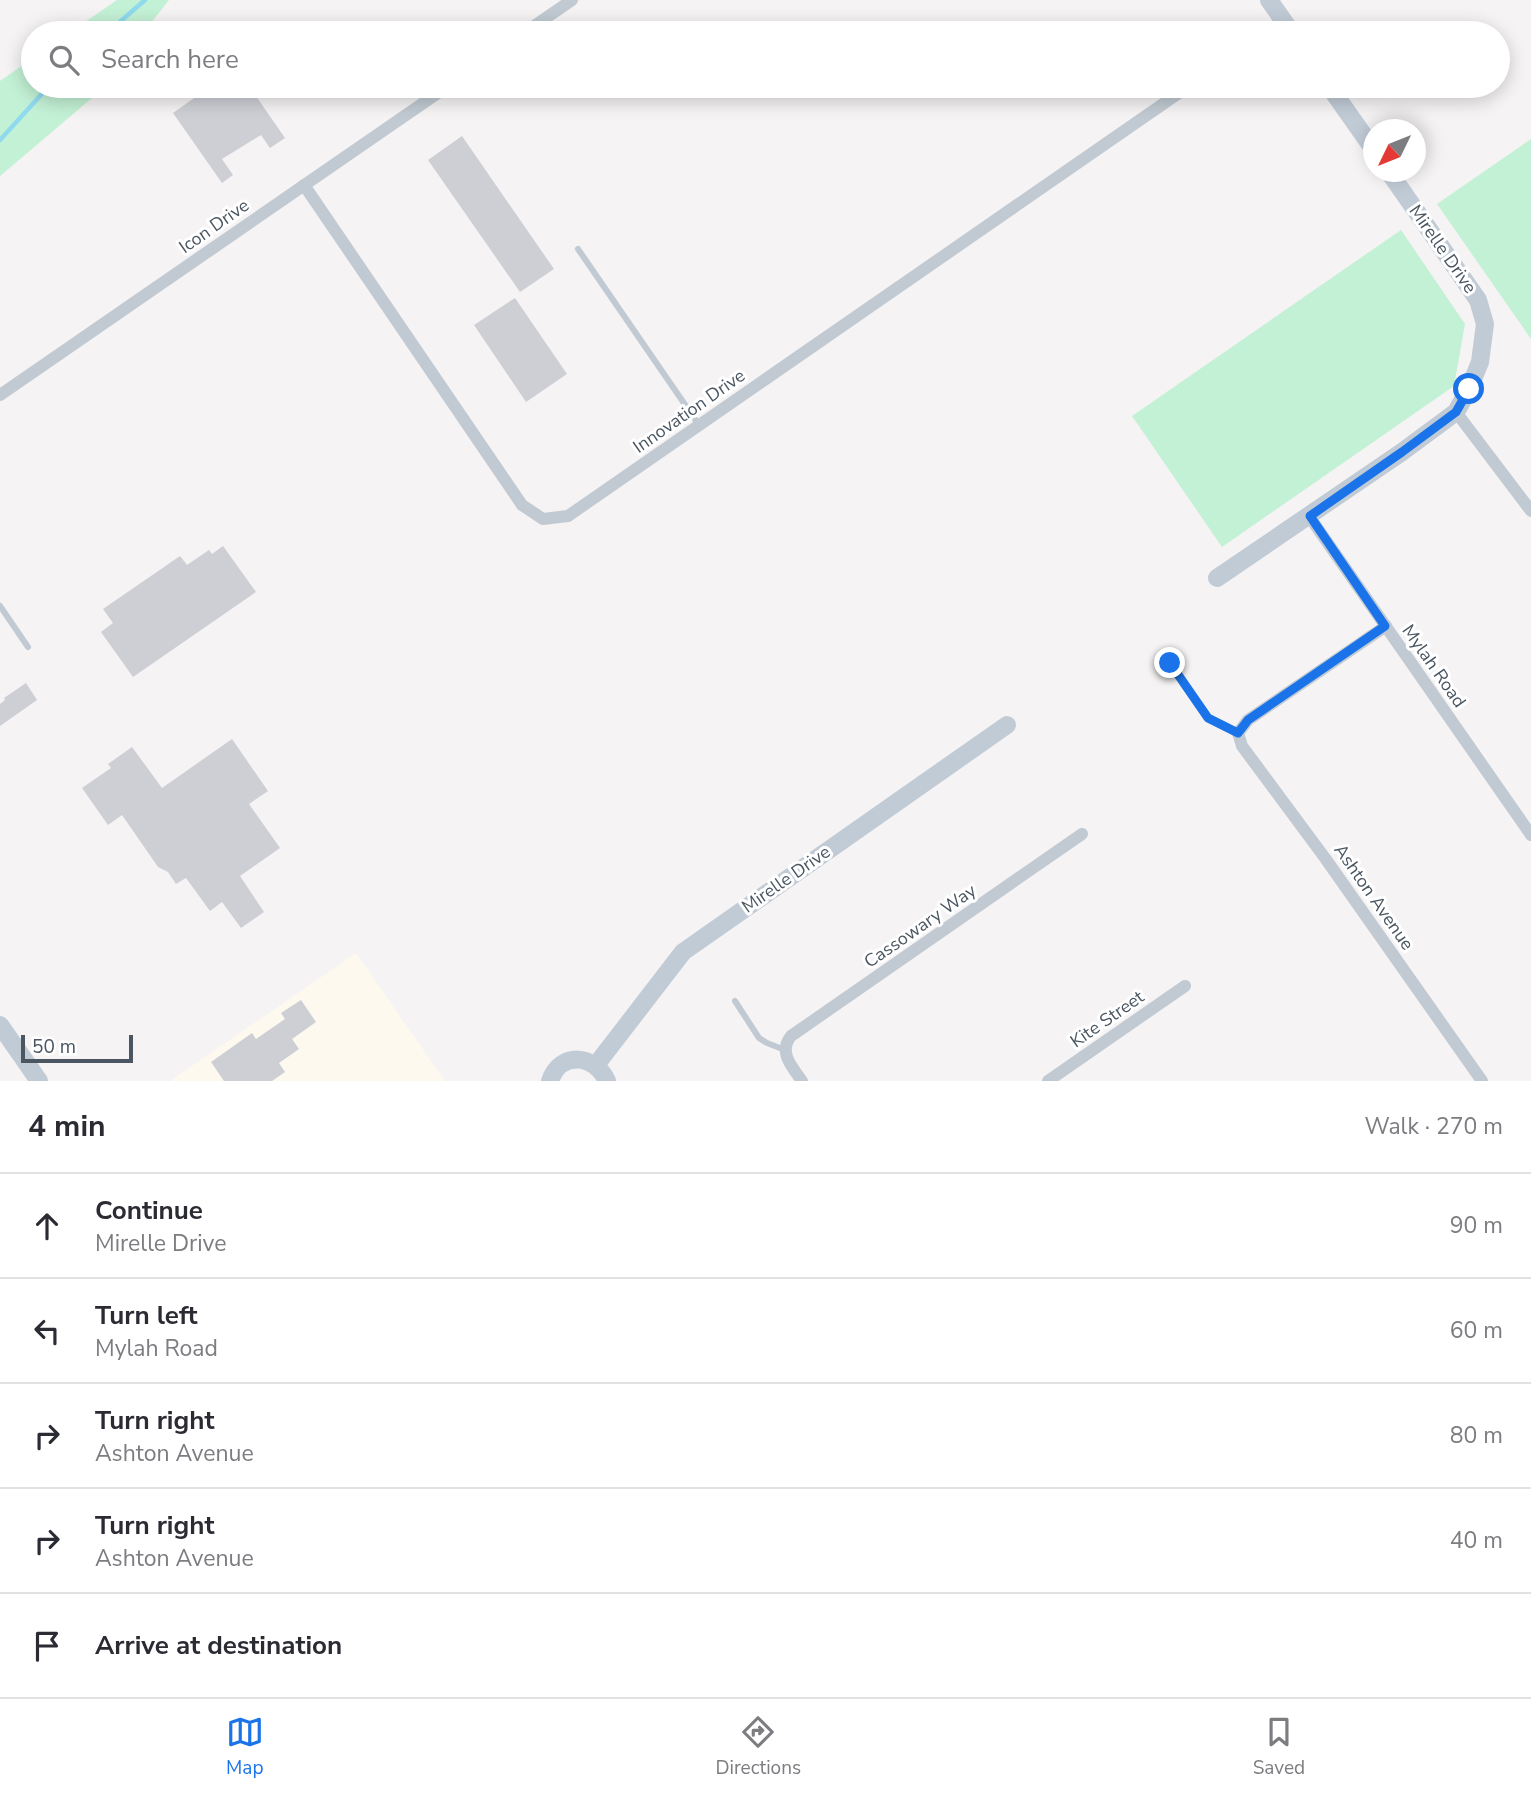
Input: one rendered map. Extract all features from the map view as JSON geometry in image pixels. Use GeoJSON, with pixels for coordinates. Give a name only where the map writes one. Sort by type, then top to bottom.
{"type":"FeatureCollection","features":[{"type":"Feature","properties":{"kind":"street"},"geometry":{"type":"LineString","coordinates":[[541,21],[572,0]]}},
{"type":"Feature","properties":{"kind":"street"},"geometry":{"type":"LineString","coordinates":[[1269,0],[1284,21]]}},
{"type":"Feature","properties":{"kind":"street","name":"Icon Drive"},"geometry":{"type":"LineString","coordinates":[[0,395],[431,98]]}},
{"type":"Feature","properties":{"kind":"street","name":"Innovation Drive"},"geometry":{"type":"LineString","coordinates":[[304,185],[522,505],[543,519],[568,516],[1172,98]]}},
{"type":"Feature","properties":{"kind":"street"},"geometry":{"type":"LineString","coordinates":[[1337,98],[1363,134]]}},
{"type":"Feature","properties":{"kind":"street","name":"Mirelle Drive"},"geometry":{"type":"LineString","coordinates":[[1217,578],[1310,516],[1456,412],[1469,389],[1480,362],[1485,324],[1478,300],[1396,182]]}},
{"type":"Feature","properties":{"kind":"street"},"geometry":{"type":"LineString","coordinates":[[1456,412],[1531,511]]}},
{"type":"Feature","properties":{"kind":"street","name":"Mylah Road"},"geometry":{"type":"LineString","coordinates":[[1310,516],[1531,835]]}},
{"type":"Feature","properties":{"kind":"street"},"geometry":{"type":"LineString","coordinates":[[1238,733],[1248,720],[1385,626]]}},
{"type":"Feature","properties":{"kind":"street","name":"Mirelle Drive"},"geometry":{"type":"LineString","coordinates":[[596,1065],[683,952],[1007,725]]}},
{"type":"Feature","properties":{"kind":"street","name":"Ashton Avenue"},"geometry":{"type":"LineString","coordinates":[[1238,733],[1242,746],[1325,858],[1482,1081]]}},
{"type":"Feature","properties":{"kind":"street","name":"Cassowary Way"},"geometry":{"type":"LineString","coordinates":[[785,1050],[791,1036],[1082,835]]}},
{"type":"Feature","properties":{"kind":"street","name":"Kite Street"},"geometry":{"type":"LineString","coordinates":[[1048,1081],[1185,986]]}},
{"type":"Feature","properties":{"kind":"street"},"geometry":{"type":"LineString","coordinates":[[0,1025],[39,1081]]}},
{"type":"Feature","properties":{"kind":"street"},"geometry":{"type":"LineString","coordinates":[[785,1050],[789,1062],[802,1081]]}},
{"type":"Feature","properties":{"kind":"street"},"geometry":{"type":"LineString","coordinates":[[550,1081],[558,1068],[566,1062],[576,1060],[586,1060],[596,1065],[607,1081]]}},
{"type":"Feature","properties":{"kind":"lane"},"geometry":{"type":"LineString","coordinates":[[578,249],[699,425]]}},
{"type":"Feature","properties":{"kind":"lane"},"geometry":{"type":"LineString","coordinates":[[0,606],[27,647]]}},
{"type":"Feature","properties":{"kind":"lane"},"geometry":{"type":"LineString","coordinates":[[1170,663],[1208,718],[1238,733]]}},
{"type":"Feature","properties":{"kind":"lane"},"geometry":{"type":"LineString","coordinates":[[735,1001],[759,1038],[785,1050]]}},
{"type":"Feature","properties":{"kind":"shaded area"},"geometry":{"type":"Polygon","coordinates":[[[356,953],[445,1081],[170,1081],[356,953]]]}},
{"type":"Feature","properties":{"kind":"green space"},"geometry":{"type":"Polygon","coordinates":[[[117,0],[169,0],[152,21],[86,21],[117,0]]]}},
{"type":"Feature","properties":{"kind":"green space"},"geometry":{"type":"Polygon","coordinates":[[[21,66],[21,98],[92,98],[0,176],[0,81],[21,66]]]}},
{"type":"Feature","properties":{"kind":"green space"},"geometry":{"type":"Polygon","coordinates":[[[1531,139],[1531,339],[1437,204],[1531,139]]]}},
{"type":"Feature","properties":{"kind":"green space"},"geometry":{"type":"Polygon","coordinates":[[[1401,230],[1465,324],[1454,386],[1222,547],[1132,416],[1401,230]]]}},
{"type":"Feature","properties":{"kind":"building"},"geometry":{"type":"Polygon","coordinates":[[[194,98],[257,98],[285,138],[270,148],[261,135],[222,159],[233,175],[222,183],[173,113],[194,98]]]}},
{"type":"Feature","properties":{"kind":"building"},"geometry":{"type":"Polygon","coordinates":[[[462,136],[554,269],[520,292],[428,160],[462,136]]]}},
{"type":"Feature","properties":{"kind":"building"},"geometry":{"type":"Polygon","coordinates":[[[515,298],[567,374],[526,402],[474,325],[515,298]]]}},
{"type":"Feature","properties":{"kind":"building"},"geometry":{"type":"Polygon","coordinates":[[[223,546],[256,592],[133,677],[101,632],[113,623],[103,609],[180,556],[187,565],[209,550],[212,554],[223,546]]]}},
{"type":"Feature","properties":{"kind":"building"},"geometry":{"type":"Polygon","coordinates":[[[26,683],[37,700],[0,726],[0,704],[4,698],[26,683]]]}},
{"type":"Feature","properties":{"kind":"building"},"geometry":{"type":"Polygon","coordinates":[[[232,739],[268,791],[249,804],[280,848],[240,876],[264,912],[241,928],[222,902],[210,911],[186,878],[176,884],[168,872],[158,867],[122,815],[108,825],[82,788],[111,768],[108,764],[132,747],[162,788],[232,739]]]}},
{"type":"Feature","properties":{"kind":"building"},"geometry":{"type":"Polygon","coordinates":[[[301,1000],[316,1022],[292,1039],[299,1049],[279,1063],[285,1072],[272,1081],[224,1081],[211,1062],[252,1033],[256,1039],[285,1019],[281,1013],[301,1000]]]}},
{"type":"Feature","properties":{"kind":"waterway"},"geometry":{"type":"LineString","coordinates":[[121,21],[145,0]]}},
{"type":"Feature","properties":{"kind":"waterway"},"geometry":{"type":"LineString","coordinates":[[0,140],[38,98]]}},
{"type":"Feature","properties":{"kind":"route"},"geometry":{"type":"LineString","coordinates":[[1170,663],[1208,718],[1238,733],[1248,720],[1385,626],[1310,516],[1456,412],[1469,389]]}}]}
